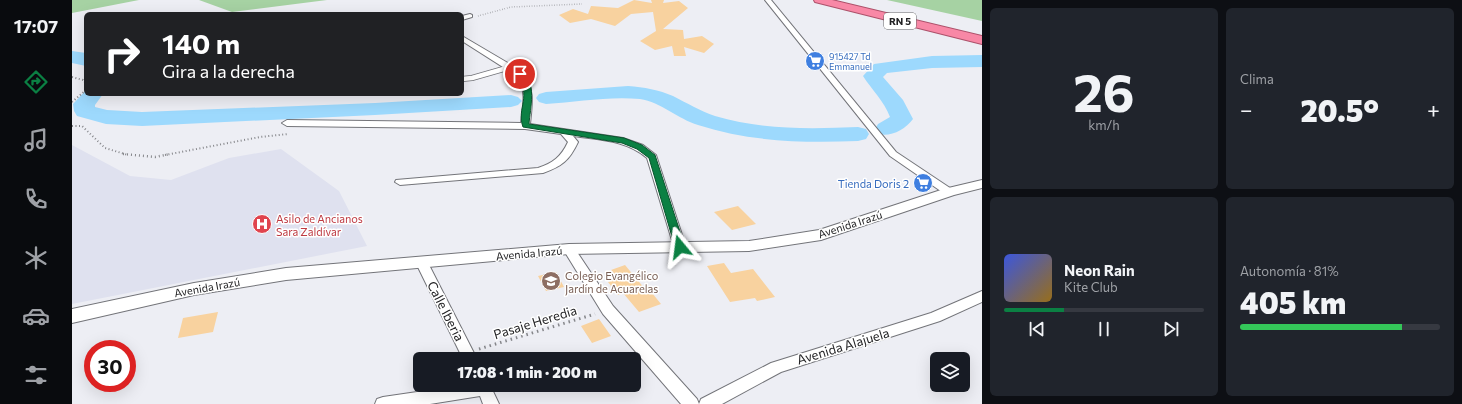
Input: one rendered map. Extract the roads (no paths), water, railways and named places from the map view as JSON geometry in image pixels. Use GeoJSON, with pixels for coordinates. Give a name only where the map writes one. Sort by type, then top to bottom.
{"type":"FeatureCollection","features":[{"type":"Feature","properties":{"kind":"highway","name":"RN 5"},"geometry":{"type":"LineString","coordinates":[[819,0],[982,40]]}},
{"type":"Feature","properties":{"kind":"highway","name":"RN 5"},"geometry":{"type":"LineString","coordinates":[[838,0],[982,35]]}},
{"type":"Feature","properties":{"kind":"street"},"geometry":{"type":"LineString","coordinates":[[768,0],[893,154],[949,192]]}},
{"type":"Feature","properties":{"kind":"street"},"geometry":{"type":"LineString","coordinates":[[464,18],[470,16]]}},
{"type":"Feature","properties":{"kind":"street"},"geometry":{"type":"LineString","coordinates":[[464,39],[520,74],[525,81],[528,89],[525,126]]}},
{"type":"Feature","properties":{"kind":"street"},"geometry":{"type":"LineString","coordinates":[[287,123],[525,126],[624,141],[640,147],[652,157],[680,247]]}},
{"type":"Feature","properties":{"kind":"street"},"geometry":{"type":"LineString","coordinates":[[400,182],[539,171],[559,164],[568,154],[573,142],[564,132]]}},
{"type":"Feature","properties":{"kind":"street","name":"Avenida Irazú"},"geometry":{"type":"LineString","coordinates":[[72,316],[194,289],[286,274],[569,249],[749,246],[820,235],[949,192],[982,184]]}},
{"type":"Feature","properties":{"kind":"street"},"geometry":{"type":"LineString","coordinates":[[569,249],[608,310],[691,404]]}},
{"type":"Feature","properties":{"kind":"street","name":"Calle Iberia"},"geometry":{"type":"LineString","coordinates":[[422,263],[466,352]]}},
{"type":"Feature","properties":{"kind":"street","name":"Avenida Alajuela"},"geometry":{"type":"LineString","coordinates":[[707,404],[776,367],[935,317],[982,296]]}},
{"type":"Feature","properties":{"kind":"street"},"geometry":{"type":"LineString","coordinates":[[383,404],[454,392]]}},
{"type":"Feature","properties":{"kind":"street"},"geometry":{"type":"LineString","coordinates":[[485,392],[491,404]]}},
{"type":"Feature","properties":{"kind":"lane"},"geometry":{"type":"LineString","coordinates":[[464,79],[472,78],[509,67]]}},
{"type":"Feature","properties":{"kind":"waterway"},"geometry":{"type":"LineString","coordinates":[[72,57],[80,57],[84,59]]}},
{"type":"Feature","properties":{"kind":"waterway"},"geometry":{"type":"LineString","coordinates":[[886,129],[902,119],[896,104],[880,87],[873,76],[881,68],[932,62],[982,61]]}},
{"type":"Feature","properties":{"kind":"waterway"},"geometry":{"type":"LineString","coordinates":[[546,98],[628,92],[649,94],[697,117],[725,126],[744,130],[762,133],[799,135],[858,134]]}},
{"type":"Feature","properties":{"kind":"waterway"},"geometry":{"type":"LineString","coordinates":[[91,96],[84,104],[85,111],[106,117],[142,119],[375,109],[511,101]]}},
{"type":"Feature","properties":{"kind":"place","name":"915427 Td Emmanuel"},"geometry":{"type":"Point","coordinates":[815,61]}},
{"type":"Feature","properties":{"kind":"place","name":"Tienda Doris 2"},"geometry":{"type":"Point","coordinates":[923,183]}},
{"type":"Feature","properties":{"kind":"place","name":"Asilo de Ancianos Sara Zaldívar"},"geometry":{"type":"Point","coordinates":[262,224]}},
{"type":"Feature","properties":{"kind":"place","name":"Colegio Evangélico Jardín de Acuarelas"},"geometry":{"type":"Point","coordinates":[551,281]}}]}
